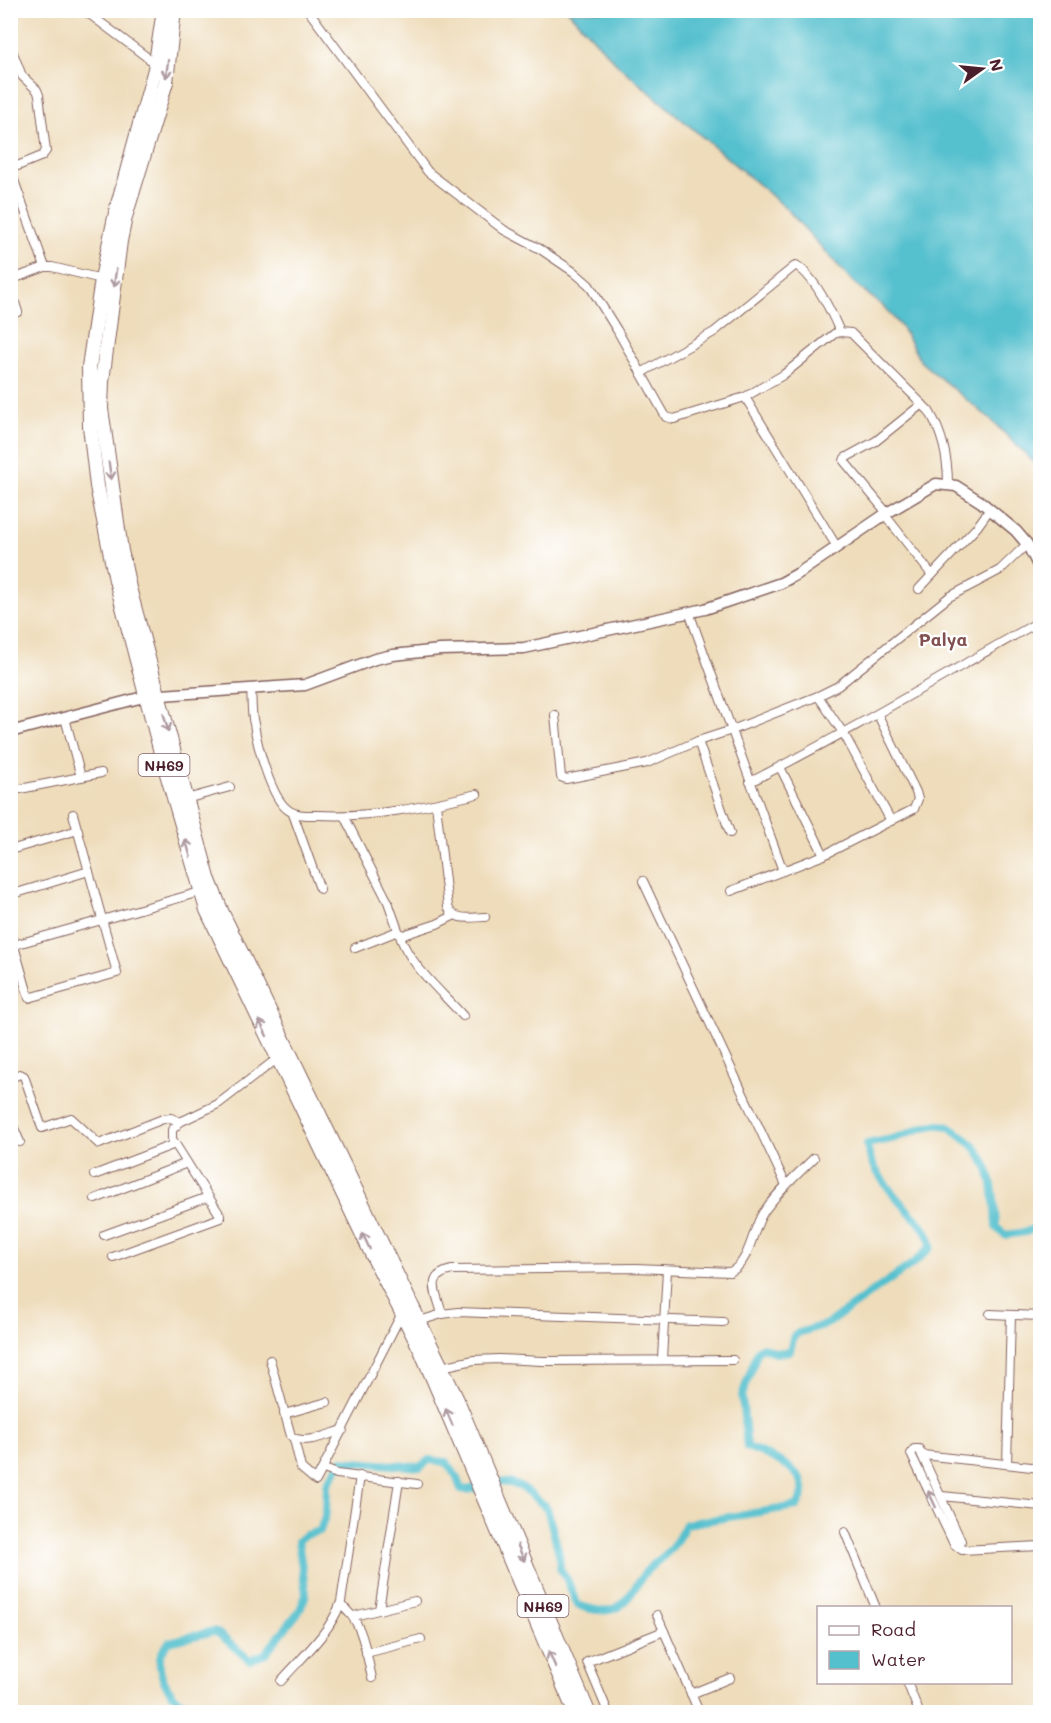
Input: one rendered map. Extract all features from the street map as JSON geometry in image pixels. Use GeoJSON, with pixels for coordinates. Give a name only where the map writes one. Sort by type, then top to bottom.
{"type":"FeatureCollection","features":[{"type":"Feature","properties":{"kind":"highway","name":"NH69"},"geometry":{"type":"LineString","coordinates":[[164,10],[156,64],[147,102],[124,175],[102,279],[88,367],[95,409],[97,486],[112,561],[186,799],[208,878],[222,914],[479,1470],[575,1713]]}},
{"type":"Feature","properties":{"kind":"highway","name":"NH69"},"geometry":{"type":"LineString","coordinates":[[95,409],[102,381],[124,217],[166,82],[174,10]]}},
{"type":"Feature","properties":{"kind":"highway","name":"NH69"},"geometry":{"type":"LineString","coordinates":[[152,695],[200,892],[207,910],[278,1058],[410,1319],[441,1367],[479,1470]]}},
{"type":"Feature","properties":{"kind":"highway","name":"NH69"},"geometry":{"type":"LineString","coordinates":[[492,1501],[588,1713]]}},
{"type":"Feature","properties":{"kind":"street"},"geometry":{"type":"LineString","coordinates":[[84,10],[156,64]]}},
{"type":"Feature","properties":{"kind":"street"},"geometry":{"type":"LineString","coordinates":[[308,10],[428,172],[504,230],[540,249],[589,285],[669,419],[674,420],[745,397],[783,375],[840,332],[851,333],[922,405],[936,423],[948,465],[948,484]]}},
{"type":"Feature","properties":{"kind":"street"},"geometry":{"type":"LineString","coordinates":[[10,45],[22,76],[37,90],[39,95],[45,151],[42,156],[10,169],[45,267]]}},
{"type":"Feature","properties":{"kind":"street"},"geometry":{"type":"LineString","coordinates":[[641,373],[714,332],[796,265],[803,270],[818,290],[840,332]]}},
{"type":"Feature","properties":{"kind":"street"},"geometry":{"type":"LineString","coordinates":[[10,280],[45,267],[63,268],[102,279]]}},
{"type":"Feature","properties":{"kind":"street"},"geometry":{"type":"LineString","coordinates":[[10,287],[18,312]]}},
{"type":"Feature","properties":{"kind":"street"},"geometry":{"type":"LineString","coordinates":[[745,397],[837,547]]}},
{"type":"Feature","properties":{"kind":"street"},"geometry":{"type":"LineString","coordinates":[[922,405],[876,441],[844,460],[932,575]]}},
{"type":"Feature","properties":{"kind":"street"},"geometry":{"type":"LineString","coordinates":[[10,732],[152,695],[305,685],[375,659],[393,655],[440,650],[524,648],[705,609],[781,583],[936,483],[956,486],[990,509],[1016,531],[1027,544],[1041,569]]}},
{"type":"Feature","properties":{"kind":"street"},"geometry":{"type":"LineString","coordinates":[[919,589],[977,528],[990,509]]}},
{"type":"Feature","properties":{"kind":"street"},"geometry":{"type":"LineString","coordinates":[[555,715],[561,777],[567,778],[647,764],[698,741],[818,696],[848,680],[949,597],[1000,570],[1027,544]]}},
{"type":"Feature","properties":{"kind":"street"},"geometry":{"type":"LineString","coordinates":[[689,612],[783,871]]}},
{"type":"Feature","properties":{"kind":"street"},"geometry":{"type":"LineString","coordinates":[[750,782],[844,734],[1041,621]]}},
{"type":"Feature","properties":{"kind":"street"},"geometry":{"type":"LineString","coordinates":[[251,688],[254,724],[270,779],[281,804],[293,814],[320,889]]}},
{"type":"Feature","properties":{"kind":"street"},"geometry":{"type":"LineString","coordinates":[[818,696],[844,734],[891,821]]}},
{"type":"Feature","properties":{"kind":"street"},"geometry":{"type":"LineString","coordinates":[[731,891],[824,855],[914,809],[918,799],[878,715]]}},
{"type":"Feature","properties":{"kind":"street"},"geometry":{"type":"LineString","coordinates":[[65,718],[81,777]]}},
{"type":"Feature","properties":{"kind":"street"},"geometry":{"type":"LineString","coordinates":[[698,741],[729,833]]}},
{"type":"Feature","properties":{"kind":"street"},"geometry":{"type":"LineString","coordinates":[[780,767],[824,855]]}},
{"type":"Feature","properties":{"kind":"street"},"geometry":{"type":"LineString","coordinates":[[10,791],[101,773]]}},
{"type":"Feature","properties":{"kind":"street"},"geometry":{"type":"LineString","coordinates":[[186,799],[230,787]]}},
{"type":"Feature","properties":{"kind":"street"},"geometry":{"type":"LineString","coordinates":[[293,814],[370,815],[436,804],[477,794]]}},
{"type":"Feature","properties":{"kind":"street"},"geometry":{"type":"LineString","coordinates":[[436,804],[448,907],[453,916]]}},
{"type":"Feature","properties":{"kind":"street"},"geometry":{"type":"LineString","coordinates":[[10,932],[28,996],[31,998],[117,974],[73,814]]}},
{"type":"Feature","properties":{"kind":"street"},"geometry":{"type":"LineString","coordinates":[[344,816],[388,902],[405,948],[463,1016]]}},
{"type":"Feature","properties":{"kind":"street"},"geometry":{"type":"LineString","coordinates":[[10,850],[78,830]]}},
{"type":"Feature","properties":{"kind":"street"},"geometry":{"type":"LineString","coordinates":[[10,895],[89,871]]}},
{"type":"Feature","properties":{"kind":"street"},"geometry":{"type":"LineString","coordinates":[[643,881],[786,1185]]}},
{"type":"Feature","properties":{"kind":"street"},"geometry":{"type":"LineString","coordinates":[[14,945],[200,892]]}},
{"type":"Feature","properties":{"kind":"street"},"geometry":{"type":"LineString","coordinates":[[398,932],[403,935],[453,916],[485,917]]}},
{"type":"Feature","properties":{"kind":"street"},"geometry":{"type":"LineString","coordinates":[[355,948],[398,932]]}},
{"type":"Feature","properties":{"kind":"street"},"geometry":{"type":"LineString","coordinates":[[113,1257],[220,1218],[175,1144],[171,1135],[172,1130],[180,1122],[218,1104],[278,1058]]}},
{"type":"Feature","properties":{"kind":"street"},"geometry":{"type":"LineString","coordinates":[[10,1078],[20,1074],[27,1080],[42,1128],[71,1118],[99,1144],[162,1119],[171,1118],[180,1122]]}},
{"type":"Feature","properties":{"kind":"street"},"geometry":{"type":"LineString","coordinates":[[10,1119],[20,1142]]}},
{"type":"Feature","properties":{"kind":"street"},"geometry":{"type":"LineString","coordinates":[[94,1175],[175,1144]]}},
{"type":"Feature","properties":{"kind":"street"},"geometry":{"type":"LineString","coordinates":[[442,1314],[434,1284],[435,1279],[438,1275],[452,1270],[636,1268],[730,1272],[738,1268],[764,1213],[786,1185],[814,1158]]}},
{"type":"Feature","properties":{"kind":"street"},"geometry":{"type":"LineString","coordinates":[[95,1199],[187,1162]]}},
{"type":"Feature","properties":{"kind":"street"},"geometry":{"type":"LineString","coordinates":[[104,1234],[208,1197]]}},
{"type":"Feature","properties":{"kind":"street"},"geometry":{"type":"LineString","coordinates":[[662,1359],[667,1270]]}},
{"type":"Feature","properties":{"kind":"street"},"geometry":{"type":"LineString","coordinates":[[270,1360],[301,1468],[316,1480],[330,1471],[343,1430],[410,1319],[478,1312],[723,1322]]}},
{"type":"Feature","properties":{"kind":"street"},"geometry":{"type":"LineString","coordinates":[[990,1314],[1041,1316]]}},
{"type":"Feature","properties":{"kind":"street"},"geometry":{"type":"LineString","coordinates":[[1007,1464],[1011,1315]]}},
{"type":"Feature","properties":{"kind":"street"},"geometry":{"type":"LineString","coordinates":[[441,1367],[474,1360],[499,1359],[733,1360]]}},
{"type":"Feature","properties":{"kind":"street"},"geometry":{"type":"LineString","coordinates":[[284,1414],[327,1401]]}},
{"type":"Feature","properties":{"kind":"street"},"geometry":{"type":"LineString","coordinates":[[294,1439],[304,1440],[343,1430]]}},
{"type":"Feature","properties":{"kind":"street"},"geometry":{"type":"LineString","coordinates":[[959,1547],[961,1541],[923,1455],[918,1449],[911,1452],[954,1544],[964,1551],[1041,1546]]}},
{"type":"Feature","properties":{"kind":"street"},"geometry":{"type":"LineString","coordinates":[[923,1455],[1041,1468]]}},
{"type":"Feature","properties":{"kind":"street"},"geometry":{"type":"LineString","coordinates":[[330,1471],[417,1484]]}},
{"type":"Feature","properties":{"kind":"street"},"geometry":{"type":"LineString","coordinates":[[280,1681],[319,1639],[340,1605],[360,1476]]}},
{"type":"Feature","properties":{"kind":"street"},"geometry":{"type":"LineString","coordinates":[[379,1610],[399,1481]]}},
{"type":"Feature","properties":{"kind":"street"},"geometry":{"type":"LineString","coordinates":[[942,1496],[1041,1506]]}},
{"type":"Feature","properties":{"kind":"street"},"geometry":{"type":"LineString","coordinates":[[845,1532],[875,1606]]}},
{"type":"Feature","properties":{"kind":"street"},"geometry":{"type":"LineString","coordinates":[[354,1616],[415,1601]]}},
{"type":"Feature","properties":{"kind":"street"},"geometry":{"type":"LineString","coordinates":[[340,1605],[354,1616],[372,1678]]}},
{"type":"Feature","properties":{"kind":"street"},"geometry":{"type":"LineString","coordinates":[[657,1615],[699,1713]]}},
{"type":"Feature","properties":{"kind":"street"},"geometry":{"type":"LineString","coordinates":[[608,1713],[587,1662],[664,1631]]}},
{"type":"Feature","properties":{"kind":"street"},"geometry":{"type":"LineString","coordinates":[[366,1653],[421,1639]]}},
{"type":"Feature","properties":{"kind":"street"},"geometry":{"type":"LineString","coordinates":[[691,1694],[730,1678]]}},
{"type":"Feature","properties":{"kind":"street"},"geometry":{"type":"LineString","coordinates":[[907,1684],[919,1713]]}},
{"type":"Feature","properties":{"kind":"water"},"geometry":{"type":"Polygon","coordinates":[[[568,11],[1040,11],[1040,468],[990,419],[921,362],[902,328],[884,307],[854,283],[786,208],[619,66],[568,11]]]}},
{"type":"Feature","properties":{"kind":"waterway"},"geometry":{"type":"LineString","coordinates":[[211,1712],[184,1703],[168,1689],[160,1668],[161,1654],[169,1642],[214,1631],[250,1660],[265,1654],[300,1610],[306,1594],[298,1541],[305,1535],[320,1531],[326,1513],[327,1484],[342,1461],[420,1467],[429,1460],[446,1462],[456,1476],[461,1489],[467,1490],[500,1482],[522,1487],[547,1508],[559,1553],[560,1569],[567,1579],[577,1605],[598,1610],[613,1609],[622,1604],[647,1571],[673,1546],[686,1524],[797,1506],[803,1493],[798,1477],[783,1464],[747,1447],[742,1396],[758,1350],[763,1347],[776,1353],[790,1351],[793,1338],[798,1333],[827,1324],[915,1262],[931,1247],[925,1230],[893,1194],[876,1170],[867,1144],[894,1138],[928,1126],[947,1126],[973,1145],[981,1155],[993,1189],[996,1227],[1005,1235],[1026,1232],[1040,1226]]}},
{"type":"Feature","properties":{"kind":"district","name":"Palya"},"geometry":{"type":"Point","coordinates":[943,639]}}]}
